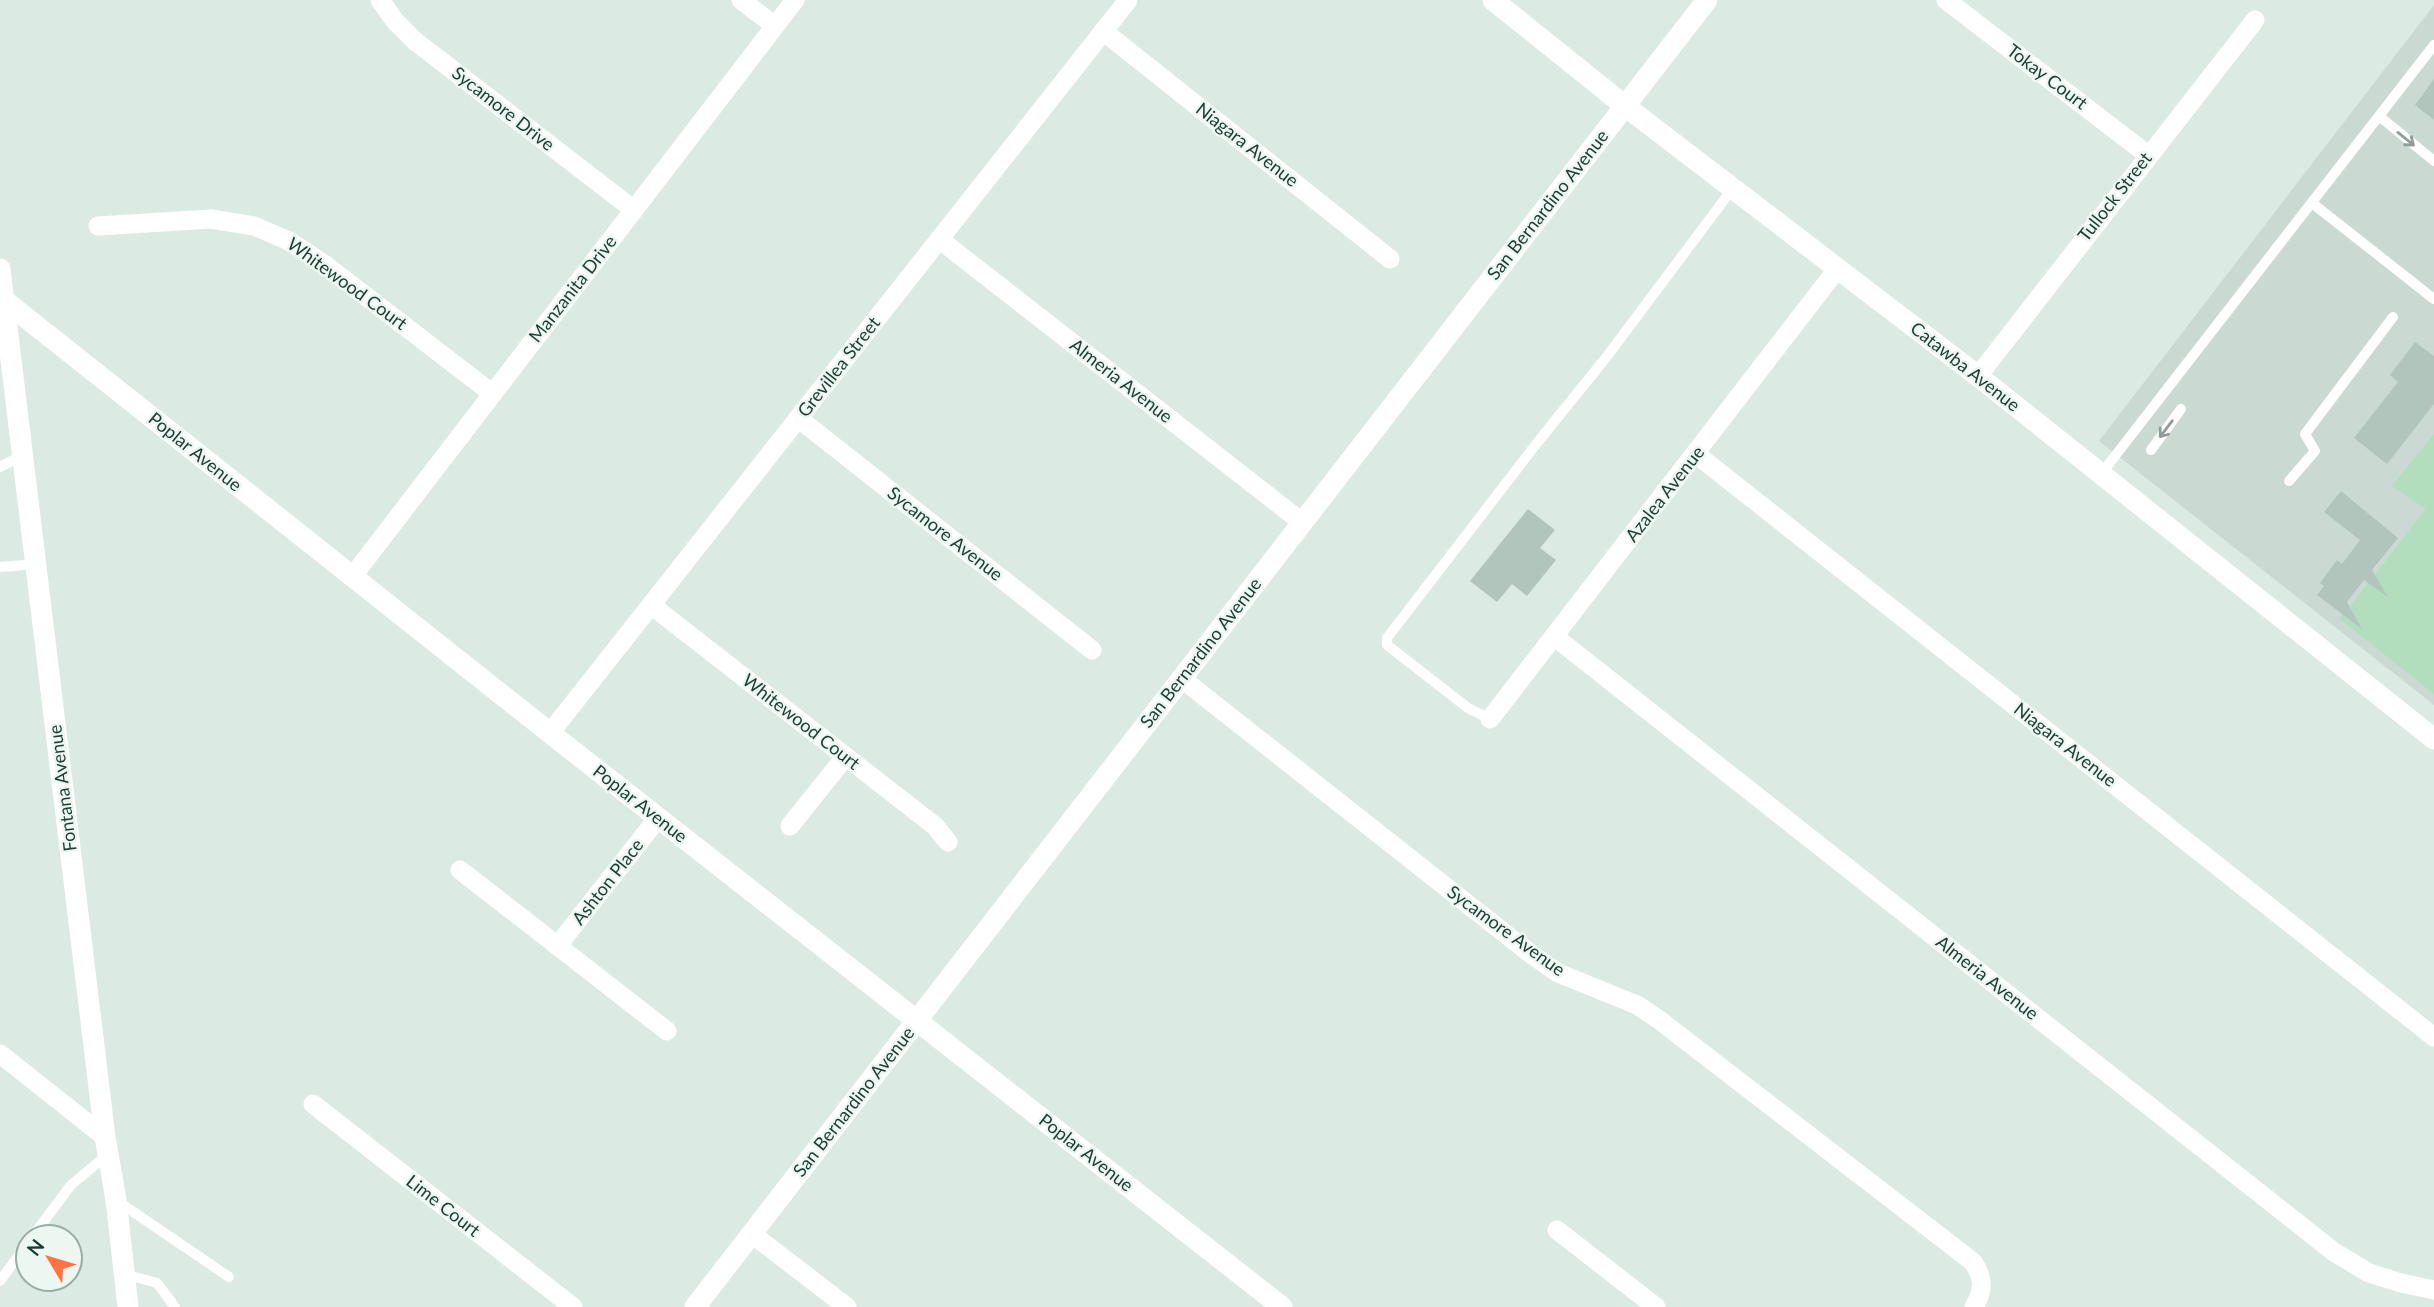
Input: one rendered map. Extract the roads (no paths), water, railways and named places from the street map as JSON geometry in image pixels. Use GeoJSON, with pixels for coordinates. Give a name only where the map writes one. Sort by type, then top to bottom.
{"type":"FeatureCollection","features":[{"type":"Feature","properties":{"kind":"street","name":"Sycamore Drive"},"geometry":{"type":"LineString","coordinates":[[380,0],[395,21],[415,41],[634,210]]}},
{"type":"Feature","properties":{"kind":"street"},"geometry":{"type":"LineString","coordinates":[[741,0],[775,26]]}},
{"type":"Feature","properties":{"kind":"street","name":"Manzanita Drive"},"geometry":{"type":"LineString","coordinates":[[352,577],[795,0]]}},
{"type":"Feature","properties":{"kind":"street","name":"Grevillea Street"},"geometry":{"type":"LineString","coordinates":[[550,733],[1128,0]]}},
{"type":"Feature","properties":{"kind":"street","name":"Catawba Avenue"},"geometry":{"type":"LineString","coordinates":[[1493,0],[1625,106],[1978,376],[2434,739]]}},
{"type":"Feature","properties":{"kind":"street","name":"San Bernardino Avenue"},"geometry":{"type":"LineString","coordinates":[[695,1307],[1707,0]]}},
{"type":"Feature","properties":{"kind":"street","name":"Tokay Court"},"geometry":{"type":"LineString","coordinates":[[1947,0],[2148,155]]}},
{"type":"Feature","properties":{"kind":"street","name":"Tullock Street"},"geometry":{"type":"LineString","coordinates":[[1978,376],[2255,20]]}},
{"type":"Feature","properties":{"kind":"street","name":"Niagara Avenue"},"geometry":{"type":"LineString","coordinates":[[1103,31],[1390,259]]}},
{"type":"Feature","properties":{"kind":"street","name":"Whitewood Court"},"geometry":{"type":"LineString","coordinates":[[98,226],[211,219],[254,226],[289,241],[324,264],[493,394]]}},
{"type":"Feature","properties":{"kind":"street","name":"Almeria Avenue"},"geometry":{"type":"LineString","coordinates":[[939,239],[1303,523]]}},
{"type":"Feature","properties":{"kind":"street","name":"Azalea Avenue"},"geometry":{"type":"LineString","coordinates":[[1490,719],[1838,268]]}},
{"type":"Feature","properties":{"kind":"street","name":"Fontana Avenue"},"geometry":{"type":"LineString","coordinates":[[0,269],[128,1307]]}},
{"type":"Feature","properties":{"kind":"street","name":"Poplar Avenue"},"geometry":{"type":"LineString","coordinates":[[2,298],[352,577],[1282,1307]]}},
{"type":"Feature","properties":{"kind":"street","name":"Sycamore Avenue"},"geometry":{"type":"LineString","coordinates":[[798,418],[1092,650]]}},
{"type":"Feature","properties":{"kind":"street","name":"Niagara Avenue"},"geometry":{"type":"LineString","coordinates":[[1696,454],[2434,1037]]}},
{"type":"Feature","properties":{"kind":"street","name":"Whitewood Court"},"geometry":{"type":"LineString","coordinates":[[651,605],[935,826],[948,842]]}},
{"type":"Feature","properties":{"kind":"street","name":"Almeria Avenue"},"geometry":{"type":"LineString","coordinates":[[1555,637],[2334,1252],[2369,1273],[2434,1290]]}},
{"type":"Feature","properties":{"kind":"street","name":"Sycamore Avenue"},"geometry":{"type":"LineString","coordinates":[[1181,678],[1531,954],[1558,973],[1637,1005],[1658,1019],[1967,1257],[1981,1273],[1983,1282],[1975,1306]]}},
{"type":"Feature","properties":{"kind":"street"},"geometry":{"type":"LineString","coordinates":[[790,826],[845,757]]}},
{"type":"Feature","properties":{"kind":"street","name":"Ashton Place"},"geometry":{"type":"LineString","coordinates":[[558,945],[658,818]]}},
{"type":"Feature","properties":{"kind":"street"},"geometry":{"type":"LineString","coordinates":[[460,870],[667,1031]]}},
{"type":"Feature","properties":{"kind":"street"},"geometry":{"type":"LineString","coordinates":[[0,1054],[107,1145]]}},
{"type":"Feature","properties":{"kind":"street","name":"Lime Court"},"geometry":{"type":"LineString","coordinates":[[313,1104],[573,1307]]}},
{"type":"Feature","properties":{"kind":"street"},"geometry":{"type":"LineString","coordinates":[[1556,1230],[1656,1307]]}},
{"type":"Feature","properties":{"kind":"street"},"geometry":{"type":"LineString","coordinates":[[752,1234],[847,1307]]}},
{"type":"Feature","properties":{"kind":"lane"},"geometry":{"type":"LineString","coordinates":[[2101,474],[2434,45]]}},
{"type":"Feature","properties":{"kind":"lane"},"geometry":{"type":"LineString","coordinates":[[2379,117],[2434,161]]}},
{"type":"Feature","properties":{"kind":"lane"},"geometry":{"type":"LineString","coordinates":[[1490,719],[1468,708],[1387,645],[1387,638],[1608,355],[1665,276],[1720,209],[1733,188]]}},
{"type":"Feature","properties":{"kind":"lane"},"geometry":{"type":"LineString","coordinates":[[2312,203],[2434,299]]}},
{"type":"Feature","properties":{"kind":"lane"},"geometry":{"type":"LineString","coordinates":[[2288,481],[2315,451],[2305,434],[2393,317]]}},
{"type":"Feature","properties":{"kind":"lane"},"geometry":{"type":"LineString","coordinates":[[2151,450],[2181,409]]}},
{"type":"Feature","properties":{"kind":"lane"},"geometry":{"type":"LineString","coordinates":[[0,467],[23,454]]}},
{"type":"Feature","properties":{"kind":"lane"},"geometry":{"type":"LineString","coordinates":[[0,568],[37,564]]}},
{"type":"Feature","properties":{"kind":"lane"},"geometry":{"type":"LineString","coordinates":[[42,1223],[71,1185],[107,1145]]}},
{"type":"Feature","properties":{"kind":"lane"},"geometry":{"type":"LineString","coordinates":[[116,1200],[229,1277]]}},
{"type":"Feature","properties":{"kind":"lane"},"geometry":{"type":"LineString","coordinates":[[0,1281],[14,1262]]}},
{"type":"Feature","properties":{"kind":"lane"},"geometry":{"type":"LineString","coordinates":[[124,1274],[157,1283],[175,1307]]}}]}
